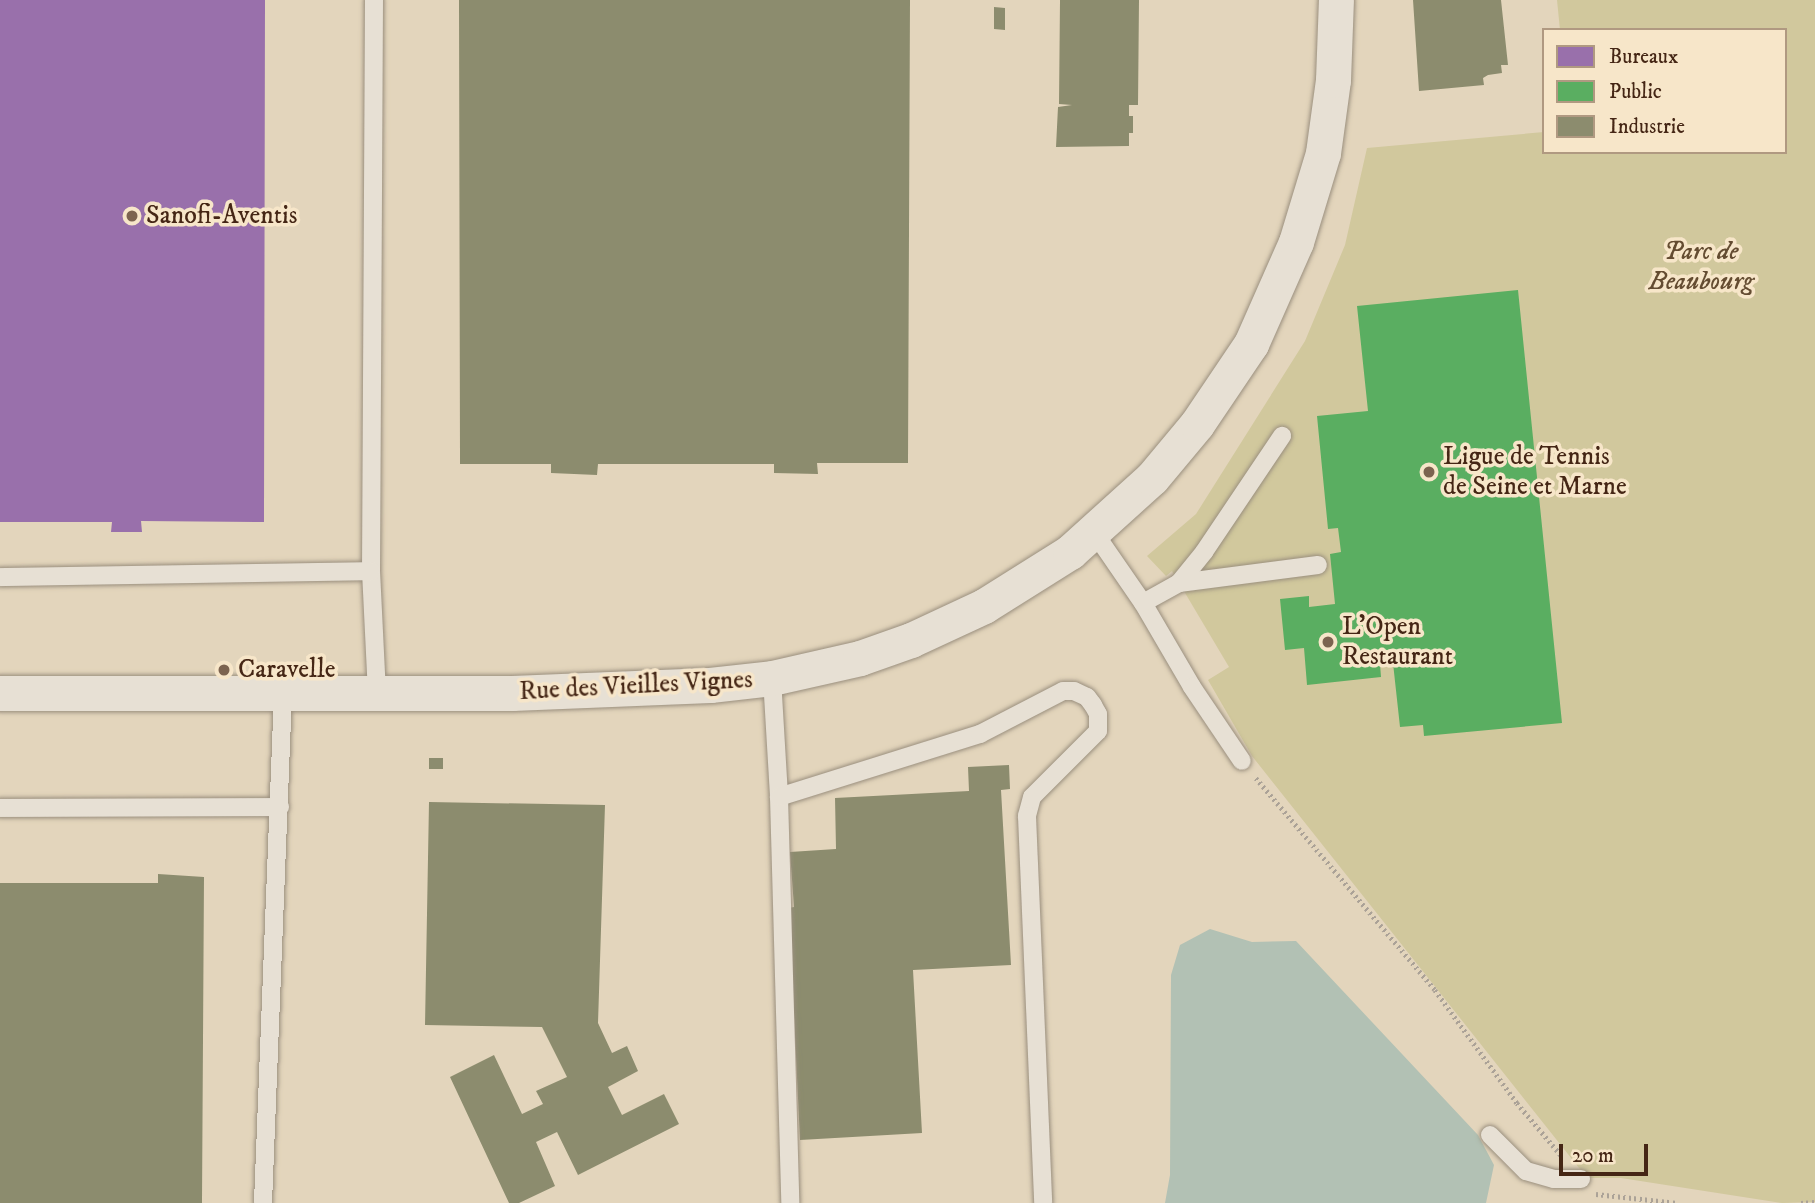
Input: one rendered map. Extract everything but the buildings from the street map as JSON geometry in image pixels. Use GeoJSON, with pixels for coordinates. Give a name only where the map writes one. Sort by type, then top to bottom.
{"type":"FeatureCollection","features":[{"type":"Feature","properties":{"kind":"street","name":"Rue des Vieilles Vignes"},"geometry":{"type":"LineString","coordinates":[[0,693],[621,691],[772,678],[860,658],[939,627],[1045,570],[1094,532],[1152,478],[1197,424],[1229,378],[1265,316],[1296,242],[1323,153],[1333,80],[1336,0]]}},
{"type":"Feature","properties":{"kind":"lane"},"geometry":{"type":"LineString","coordinates":[[374,0],[371,570],[377,693]]}},
{"type":"Feature","properties":{"kind":"lane"},"geometry":{"type":"LineString","coordinates":[[1179,583],[1204,552],[1282,436]]}},
{"type":"Feature","properties":{"kind":"lane"},"geometry":{"type":"LineString","coordinates":[[1094,532],[1143,603],[1192,687],[1242,761]]}},
{"type":"Feature","properties":{"kind":"lane"},"geometry":{"type":"LineString","coordinates":[[1143,603],[1179,583],[1318,565]]}},
{"type":"Feature","properties":{"kind":"lane"},"geometry":{"type":"LineString","coordinates":[[0,577],[371,570]]}},
{"type":"Feature","properties":{"kind":"lane"},"geometry":{"type":"LineString","coordinates":[[772,678],[779,797],[790,1203]]}},
{"type":"Feature","properties":{"kind":"lane"},"geometry":{"type":"LineString","coordinates":[[779,797],[980,734],[1063,691],[1074,691],[1087,697],[1093,705],[1098,714],[1098,731],[1032,797],[1027,816],[1043,1203]]}},
{"type":"Feature","properties":{"kind":"lane"},"geometry":{"type":"LineString","coordinates":[[263,1203],[283,693]]}},
{"type":"Feature","properties":{"kind":"lane"},"geometry":{"type":"LineString","coordinates":[[0,808],[280,807]]}},
{"type":"Feature","properties":{"kind":"lane"},"geometry":{"type":"LineString","coordinates":[[1490,1135],[1526,1171],[1555,1179],[1580,1180]]}},
{"type":"Feature","properties":{"kind":"path"},"geometry":{"type":"LineString","coordinates":[[1242,761],[1435,990],[1517,1103],[1592,1194],[1678,1203]]}},
{"type":"Feature","properties":{"kind":"path"},"geometry":{"type":"LineString","coordinates":[[1801,1203],[1815,1202]]}},
{"type":"Feature","properties":{"kind":"green space","name":"Parc de Beaubourg"},"geometry":{"type":"Polygon","coordinates":[[[1557,0],[1815,0],[1815,1202],[1782,1203],[1621,1178],[1587,1178],[1252,756],[1208,680],[1229,667],[1172,571],[1166,576],[1147,556],[1196,514],[1305,341],[1345,245],[1367,148],[1542,132],[1542,154],[1787,154],[1787,28],[1560,28],[1557,0]]]}},
{"type":"Feature","properties":{"kind":"shaded area"},"geometry":{"type":"Polygon","coordinates":[[[1210,929],[1252,942],[1296,941],[1478,1135],[1494,1165],[1486,1203],[1165,1203],[1170,1175],[1171,975],[1180,945],[1210,929]]]}},
{"type":"Feature","properties":{"kind":"place","name":"Sanofi-Aventis"},"geometry":{"type":"Point","coordinates":[132,216]}},
{"type":"Feature","properties":{"kind":"place","name":"Ligue de Tennis de Seine et Marne"},"geometry":{"type":"Point","coordinates":[1429,472]}},
{"type":"Feature","properties":{"kind":"place","name":"L'Open Restaurant"},"geometry":{"type":"Point","coordinates":[1328,642]}},
{"type":"Feature","properties":{"kind":"place","name":"Caravelle"},"geometry":{"type":"Point","coordinates":[224,670]}}]}
